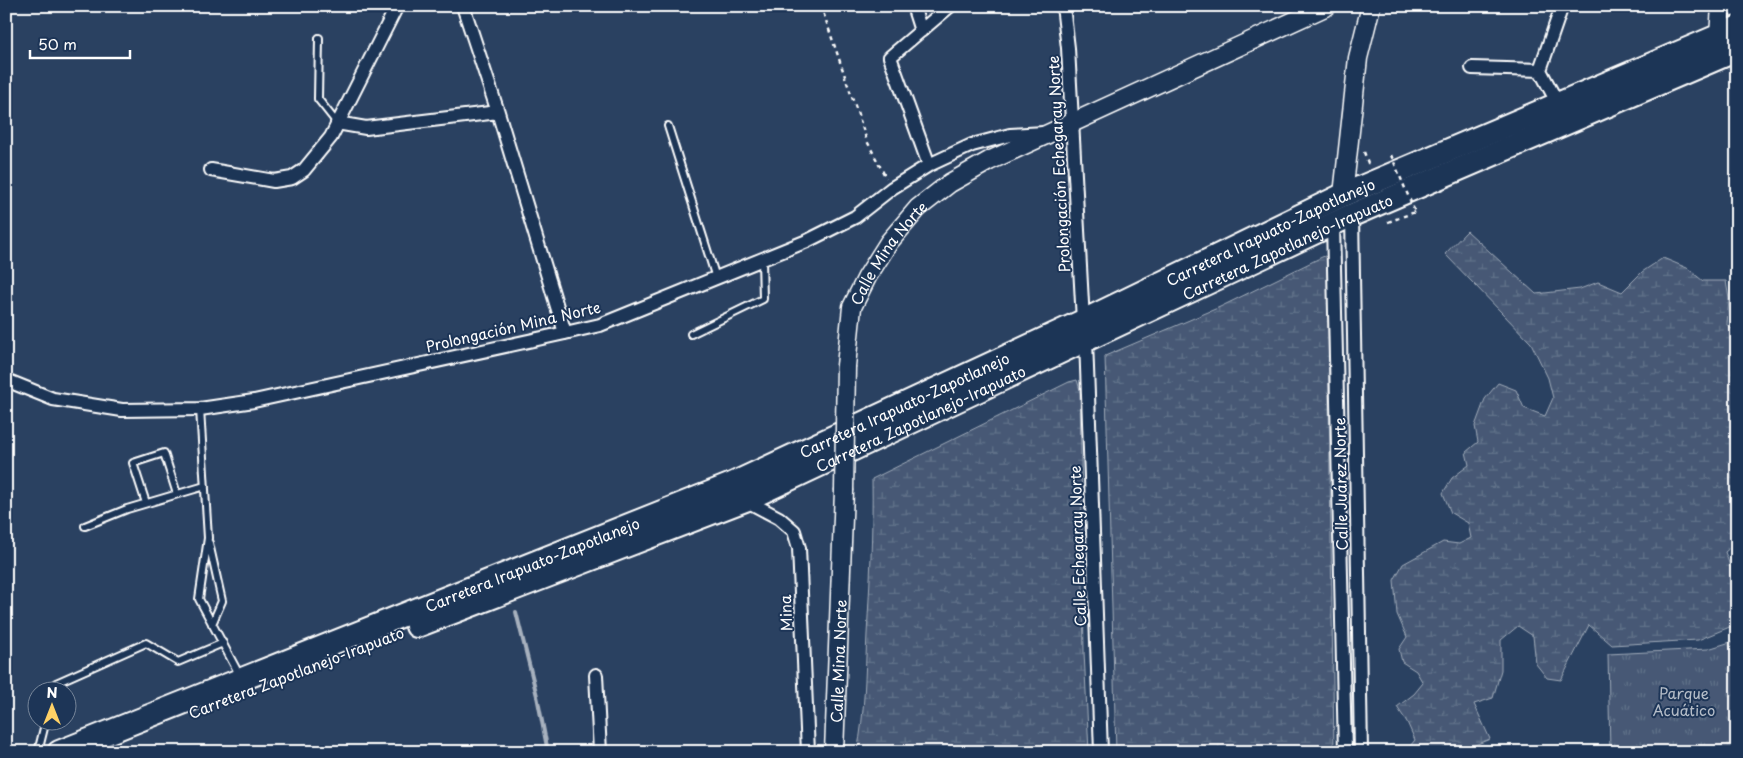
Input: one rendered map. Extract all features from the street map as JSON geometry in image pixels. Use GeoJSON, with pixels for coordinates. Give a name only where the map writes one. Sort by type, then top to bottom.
{"type":"FeatureCollection","features":[{"type":"Feature","properties":{"kind":"highway","name":"Carretera Irapuato-Zapotlanejo"},"geometry":{"type":"LineString","coordinates":[[59,752],[732,484],[1084,330],[1343,195],[1728,32]]}},
{"type":"Feature","properties":{"kind":"highway","name":"Carretera Zapotlanejo-Irapuato"},"geometry":{"type":"LineString","coordinates":[[90,752],[745,500],[1084,330],[1737,50]]}},
{"type":"Feature","properties":{"kind":"street"},"geometry":{"type":"LineString","coordinates":[[211,170],[274,181],[292,178],[304,170],[331,137],[397,6]]}},
{"type":"Feature","properties":{"kind":"street"},"geometry":{"type":"LineString","coordinates":[[463,6],[498,112],[565,333]]}},
{"type":"Feature","properties":{"kind":"street"},"geometry":{"type":"LineString","coordinates":[[913,6],[921,31]]}},
{"type":"Feature","properties":{"kind":"street"},"geometry":{"type":"LineString","coordinates":[[929,165],[890,57],[950,6]]}},
{"type":"Feature","properties":{"kind":"street","name":"Prolongación Echegaray Norte"},"geometry":{"type":"LineString","coordinates":[[1062,6],[1068,48],[1084,330]]}},
{"type":"Feature","properties":{"kind":"street","name":"Calle Mina Norte"},"geometry":{"type":"LineString","coordinates":[[834,752],[844,491],[846,366],[852,307],[867,277],[889,242],[918,208],[950,184],[990,161],[1327,6]]}},
{"type":"Feature","properties":{"kind":"street"},"geometry":{"type":"LineString","coordinates":[[1343,195],[1358,58],[1371,6]]}},
{"type":"Feature","properties":{"kind":"street"},"geometry":{"type":"LineString","coordinates":[[1558,104],[1540,70],[1562,6]]}},
{"type":"Feature","properties":{"kind":"street"},"geometry":{"type":"LineString","coordinates":[[1721,6],[1728,32]]}},
{"type":"Feature","properties":{"kind":"street"},"geometry":{"type":"LineString","coordinates":[[1472,68],[1540,70]]}},
{"type":"Feature","properties":{"kind":"street"},"geometry":{"type":"LineString","coordinates":[[337,124],[366,128],[498,112]]}},
{"type":"Feature","properties":{"kind":"street","name":"Prolongación Mina Norte"},"geometry":{"type":"LineString","coordinates":[[6,380],[53,399],[122,410],[200,409],[254,401],[600,325],[807,241],[855,217],[892,188],[929,165],[972,145],[1010,135],[1054,132]]}},
{"type":"Feature","properties":{"kind":"street","name":"Calle Juárez Norte"},"geometry":{"type":"LineString","coordinates":[[1342,220],[1338,444],[1345,752]]}},
{"type":"Feature","properties":{"kind":"street","name":"Calle Juárez Norte"},"geometry":{"type":"LineString","coordinates":[[1342,220],[1356,444],[1361,752]]}},
{"type":"Feature","properties":{"kind":"street","name":"Calle Echegaray Norte"},"geometry":{"type":"LineString","coordinates":[[1084,330],[1100,752]]}},
{"type":"Feature","properties":{"kind":"street"},"geometry":{"type":"LineString","coordinates":[[1338,444],[1356,444]]}},
{"type":"Feature","properties":{"kind":"street","name":"Mina"},"geometry":{"type":"LineString","coordinates":[[745,500],[779,518],[794,531],[799,548],[808,752]]}},
{"type":"Feature","properties":{"kind":"street"},"geometry":{"type":"LineString","coordinates":[[596,675],[600,752]]}},
{"type":"Feature","properties":{"kind":"lane"},"geometry":{"type":"LineString","coordinates":[[319,38],[318,99],[337,124]]}},
{"type":"Feature","properties":{"kind":"lane"},"geometry":{"type":"LineString","coordinates":[[668,126],[716,278]]}},
{"type":"Feature","properties":{"kind":"lane"},"geometry":{"type":"LineString","coordinates":[[690,334],[763,299],[762,259]]}},
{"type":"Feature","properties":{"kind":"lane"},"geometry":{"type":"LineString","coordinates":[[200,409],[208,538],[222,601],[212,624]]}},
{"type":"Feature","properties":{"kind":"lane"},"geometry":{"type":"LineString","coordinates":[[146,503],[133,463],[164,453],[177,494]]}},
{"type":"Feature","properties":{"kind":"lane"},"geometry":{"type":"LineString","coordinates":[[85,526],[127,509],[205,486]]}},
{"type":"Feature","properties":{"kind":"lane"},"geometry":{"type":"LineString","coordinates":[[208,538],[199,599],[241,679]]}},
{"type":"Feature","properties":{"kind":"lane"},"geometry":{"type":"LineString","coordinates":[[65,680],[146,643],[178,662],[223,643]]}},
{"type":"Feature","properties":{"kind":"lane"},"geometry":{"type":"LineString","coordinates":[[38,752],[44,730]]}},
{"type":"Feature","properties":{"kind":"path"},"geometry":{"type":"LineString","coordinates":[[821,6],[867,141],[892,188]]}},
{"type":"Feature","properties":{"kind":"path"},"geometry":{"type":"LineString","coordinates":[[1364,152],[1368,163],[1376,161]]}},
{"type":"Feature","properties":{"kind":"path"},"geometry":{"type":"LineString","coordinates":[[1383,158],[1391,155],[1415,212],[1388,222]]}},
{"type":"Feature","properties":{"kind":"green space"},"geometry":{"type":"Polygon","coordinates":[[[1467,231],[1536,294],[1580,289],[1598,282],[1622,292],[1642,272],[1663,258],[1687,268],[1703,281],[1726,281],[1729,299],[1727,325],[1737,333],[1737,542],[1725,552],[1737,585],[1737,624],[1698,640],[1612,645],[1589,625],[1561,680],[1547,678],[1536,664],[1533,636],[1518,626],[1501,640],[1501,670],[1493,698],[1474,704],[1490,739],[1457,752],[1405,752],[1415,740],[1407,722],[1397,707],[1414,694],[1423,683],[1416,671],[1402,662],[1399,649],[1407,637],[1397,614],[1394,580],[1403,564],[1443,542],[1459,544],[1471,538],[1468,523],[1451,513],[1443,493],[1452,478],[1469,465],[1466,452],[1478,442],[1475,426],[1485,399],[1498,383],[1516,390],[1524,408],[1545,416],[1553,398],[1548,378],[1531,343],[1445,254],[1467,231]]]}},
{"type":"Feature","properties":{"kind":"green space"},"geometry":{"type":"Polygon","coordinates":[[[1325,256],[1327,258],[1334,752],[1116,752],[1105,356],[1220,307],[1325,256]]]}},
{"type":"Feature","properties":{"kind":"green space"},"geometry":{"type":"Polygon","coordinates":[[[1077,380],[1080,390],[1084,652],[1089,752],[857,752],[862,723],[865,679],[871,556],[872,479],[1069,382],[1077,380]]]}},
{"type":"Feature","properties":{"kind":"green space","name":"Parque Acuático"},"geometry":{"type":"Polygon","coordinates":[[[1737,640],[1737,752],[1610,752],[1608,654],[1708,649],[1737,640]]]}},
{"type":"Feature","properties":{"kind":"waterway"},"geometry":{"type":"LineString","coordinates":[[516,612],[537,696],[548,752]]}}]}
